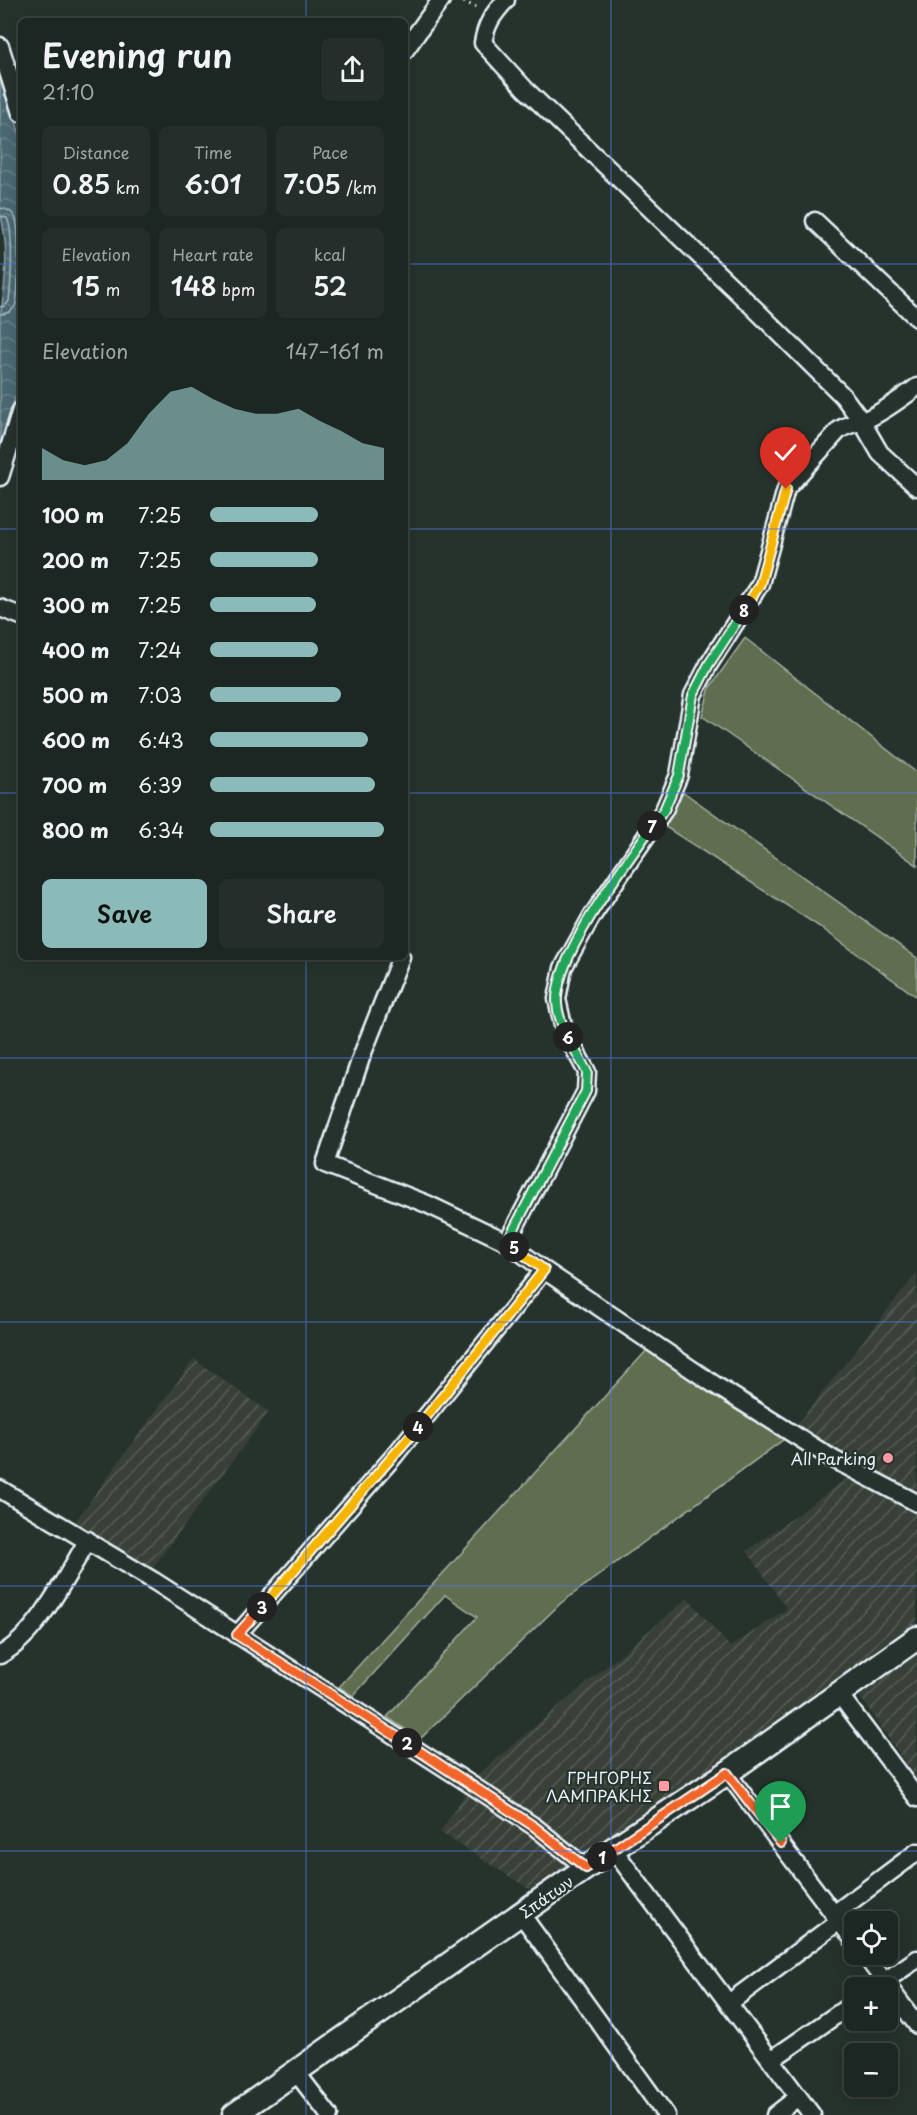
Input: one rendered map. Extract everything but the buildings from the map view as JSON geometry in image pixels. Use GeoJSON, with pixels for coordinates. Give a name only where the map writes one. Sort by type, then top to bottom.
{"type":"FeatureCollection","features":[{"type":"Feature","properties":{"kind":"main road","name":"Σπάτων"},"geometry":{"type":"LineString","coordinates":[[234,2115],[613,1849],[727,1773],[917,1638]]}},
{"type":"Feature","properties":{"kind":"street"},"geometry":{"type":"LineString","coordinates":[[408,46],[441,0]]}},
{"type":"Feature","properties":{"kind":"street"},"geometry":{"type":"LineString","coordinates":[[506,0],[492,15],[486,27],[483,43],[525,89],[843,396],[880,453],[917,487]]}},
{"type":"Feature","properties":{"kind":"street"},"geometry":{"type":"LineString","coordinates":[[0,46],[18,103]]}},
{"type":"Feature","properties":{"kind":"street"},"geometry":{"type":"LineString","coordinates":[[815,221],[917,318]]}},
{"type":"Feature","properties":{"kind":"street"},"geometry":{"type":"LineString","coordinates":[[507,1242],[586,1091],[587,1072],[564,1030],[557,999],[563,968],[592,916],[664,810],[679,775],[693,695],[709,664],[760,584],[786,489],[845,425],[862,422],[889,408],[917,387]]}},
{"type":"Feature","properties":{"kind":"street"},"geometry":{"type":"LineString","coordinates":[[0,477],[18,420]]}},
{"type":"Feature","properties":{"kind":"street"},"geometry":{"type":"LineString","coordinates":[[0,608],[18,615]]}},
{"type":"Feature","properties":{"kind":"street"},"geometry":{"type":"LineString","coordinates":[[399,960],[362,1055],[325,1164],[428,1203],[507,1242],[544,1270],[715,1385],[833,1459],[917,1503]]}},
{"type":"Feature","properties":{"kind":"street"},"geometry":{"type":"LineString","coordinates":[[237,1635],[395,1455],[544,1270]]}},
{"type":"Feature","properties":{"kind":"street"},"geometry":{"type":"LineString","coordinates":[[0,1489],[88,1540],[473,1786],[535,1827],[586,1868]]}},
{"type":"Feature","properties":{"kind":"street"},"geometry":{"type":"LineString","coordinates":[[0,1655],[11,1649],[47,1610],[88,1540]]}},
{"type":"Feature","properties":{"kind":"street"},"geometry":{"type":"LineString","coordinates":[[839,1694],[917,1798]]}},
{"type":"Feature","properties":{"kind":"street"},"geometry":{"type":"LineString","coordinates":[[727,1773],[844,1927]]}},
{"type":"Feature","properties":{"kind":"street"},"geometry":{"type":"LineString","coordinates":[[613,1849],[812,2115]]}},
{"type":"Feature","properties":{"kind":"street"},"geometry":{"type":"LineString","coordinates":[[729,2003],[917,1852]]}},
{"type":"Feature","properties":{"kind":"street"},"geometry":{"type":"LineString","coordinates":[[521,1914],[666,2115]]}},
{"type":"Feature","properties":{"kind":"street"},"geometry":{"type":"LineString","coordinates":[[890,1977],[917,1959]]}},
{"type":"Feature","properties":{"kind":"street"},"geometry":{"type":"LineString","coordinates":[[898,2004],[917,2025]]}},
{"type":"Feature","properties":{"kind":"street"},"geometry":{"type":"LineString","coordinates":[[771,2060],[844,2010]]}},
{"type":"Feature","properties":{"kind":"street"},"geometry":{"type":"LineString","coordinates":[[296,2072],[329,2115]]}},
{"type":"Feature","properties":{"kind":"street"},"geometry":{"type":"LineString","coordinates":[[776,2115],[798,2097]]}},
{"type":"Feature","properties":{"kind":"path"},"geometry":{"type":"LineString","coordinates":[[458,0],[492,15]]}},
{"type":"Feature","properties":{"kind":"shaded area"},"geometry":{"type":"Polygon","coordinates":[[[917,1273],[917,1634],[532,1891],[440,1832],[477,1775],[688,1598],[730,1647],[787,1609],[747,1551],[849,1477],[787,1437],[917,1273]]]}},
{"type":"Feature","properties":{"kind":"shaded area"},"geometry":{"type":"Polygon","coordinates":[[[194,1359],[269,1412],[151,1570],[74,1523],[194,1359]]]}},
{"type":"Feature","properties":{"kind":"shaded area"},"geometry":{"type":"Polygon","coordinates":[[[917,1655],[917,1780],[860,1696],[917,1655]]]}},
{"type":"Feature","properties":{"kind":"green space"},"geometry":{"type":"Polygon","coordinates":[[[745,638],[917,773],[917,865],[702,716],[710,687],[745,638]]]}},
{"type":"Feature","properties":{"kind":"green space"},"geometry":{"type":"Polygon","coordinates":[[[682,791],[917,958],[917,997],[820,927],[664,826],[682,791]]]}},
{"type":"Feature","properties":{"kind":"green space"},"geometry":{"type":"Polygon","coordinates":[[[649,1348],[787,1437],[561,1603],[420,1739],[387,1717],[477,1617],[445,1595],[353,1696],[339,1687],[649,1348]]]}},
{"type":"Feature","properties":{"kind":"water"},"geometry":{"type":"Polygon","coordinates":[[[0,70],[18,128],[18,388],[0,445],[0,317],[6,264],[5,238],[0,212],[0,70]]]}},
{"type":"Feature","properties":{"kind":"place","name":"All Parking"},"geometry":{"type":"Point","coordinates":[888,1458]}},
{"type":"Feature","properties":{"kind":"place","name":"ΓΡΗΓΟΡΗΣ ΛΑΜΠΡΑΚΗΣ"},"geometry":{"type":"Point","coordinates":[664,1786]}},
{"type":"Feature","properties":{"kind":"route"},"geometry":{"type":"LineString","coordinates":[[781,1843],[727,1773],[586,1868],[535,1827],[237,1635],[395,1455],[544,1270],[507,1242],[586,1091],[587,1072],[564,1030],[557,999],[563,968],[592,916],[664,810],[679,775],[693,695],[709,664],[760,584],[786,489]]}}]}
